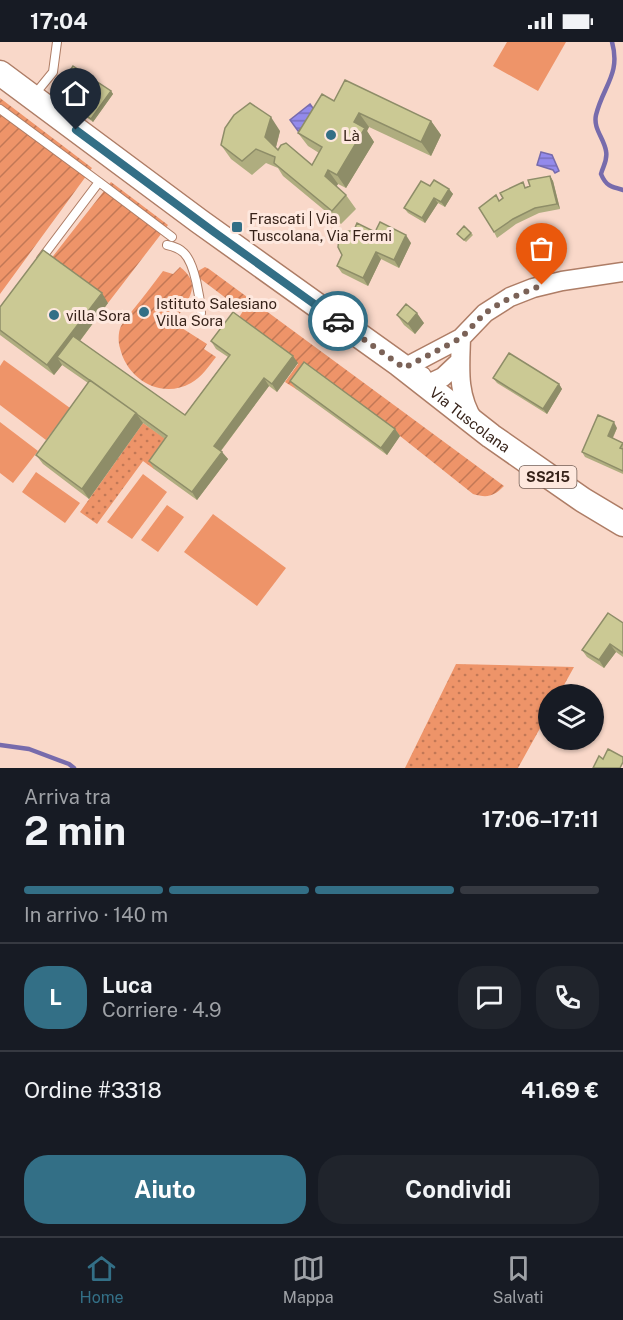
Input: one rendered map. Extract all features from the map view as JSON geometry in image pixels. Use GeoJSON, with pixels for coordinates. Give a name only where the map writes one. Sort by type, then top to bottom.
{"type":"FeatureCollection","features":[{"type":"Feature","properties":{"kind":"main road","name":"Via Tuscolana"},"geometry":{"type":"LineString","coordinates":[[0,73],[32,97],[64,114],[226,241],[404,368],[476,425],[576,496],[623,525]]}},
{"type":"Feature","properties":{"kind":"street"},"geometry":{"type":"LineString","coordinates":[[404,368],[461,338],[485,313],[520,293],[562,281],[623,272]]}},
{"type":"Feature","properties":{"kind":"street"},"geometry":{"type":"LineString","coordinates":[[461,338],[462,395],[476,425]]}},
{"type":"Feature","properties":{"kind":"street"},"geometry":{"type":"LineString","coordinates":[[427,356],[422,370],[426,386],[442,377],[460,361]]}},
{"type":"Feature","properties":{"kind":"lane"},"geometry":{"type":"LineString","coordinates":[[32,97],[53,72],[57,42]]}},
{"type":"Feature","properties":{"kind":"lane"},"geometry":{"type":"LineString","coordinates":[[0,109],[172,237]]}},
{"type":"Feature","properties":{"kind":"lane"},"geometry":{"type":"LineString","coordinates":[[35,266],[99,182]]}},
{"type":"Feature","properties":{"kind":"lane"},"geometry":{"type":"LineString","coordinates":[[167,245],[184,253],[198,290],[201,313]]}},
{"type":"Feature","properties":{"kind":"shaded area"},"geometry":{"type":"Polygon","coordinates":[[[507,42],[566,42],[538,91],[493,66],[507,42]]]}},
{"type":"Feature","properties":{"kind":"shaded area"},"geometry":{"type":"Polygon","coordinates":[[[0,98],[92,168],[0,294],[0,98]]]}},
{"type":"Feature","properties":{"kind":"shaded area"},"geometry":{"type":"Polygon","coordinates":[[[310,104],[318,115],[298,131],[290,120],[310,104]]]}},
{"type":"Feature","properties":{"kind":"shaded area"},"geometry":{"type":"Polygon","coordinates":[[[541,152],[552,155],[559,171],[555,173],[553,170],[537,165],[541,152]]]}},
{"type":"Feature","properties":{"kind":"shaded area"},"geometry":{"type":"Polygon","coordinates":[[[111,182],[168,225],[108,303],[50,260],[111,182]]]}},
{"type":"Feature","properties":{"kind":"shaded area"},"geometry":{"type":"Polygon","coordinates":[[[180,267],[191,281],[192,288],[187,302],[174,323],[207,344],[204,349],[216,357],[195,381],[180,388],[157,388],[147,384],[130,369],[120,348],[119,331],[163,271],[173,274],[180,267]]]}},
{"type":"Feature","properties":{"kind":"shaded area"},"geometry":{"type":"Polygon","coordinates":[[[205,267],[504,486],[490,496],[473,494],[400,436],[285,382],[298,364],[238,319],[243,311],[198,277],[198,271],[205,267]]]}},
{"type":"Feature","properties":{"kind":"shaded area"},"geometry":{"type":"Polygon","coordinates":[[[4,360],[70,408],[46,440],[0,405],[0,366],[4,360]]]}},
{"type":"Feature","properties":{"kind":"shaded area"},"geometry":{"type":"Polygon","coordinates":[[[0,422],[38,451],[13,483],[0,473],[0,422]]]}},
{"type":"Feature","properties":{"kind":"shaded area"},"geometry":{"type":"Polygon","coordinates":[[[143,423],[173,444],[154,469],[143,461],[97,524],[80,512],[143,423]]]}},
{"type":"Feature","properties":{"kind":"shaded area"},"geometry":{"type":"Polygon","coordinates":[[[36,472],[80,503],[65,523],[22,492],[36,472]]]}},
{"type":"Feature","properties":{"kind":"shaded area"},"geometry":{"type":"Polygon","coordinates":[[[143,474],[167,492],[132,539],[107,522],[143,474]]]}},
{"type":"Feature","properties":{"kind":"shaded area"},"geometry":{"type":"Polygon","coordinates":[[[167,505],[184,517],[158,552],[141,540],[167,505]]]}},
{"type":"Feature","properties":{"kind":"shaded area"},"geometry":{"type":"Polygon","coordinates":[[[213,514],[286,568],[257,606],[184,552],[213,514]]]}},
{"type":"Feature","properties":{"kind":"shaded area"},"geometry":{"type":"Polygon","coordinates":[[[456,664],[574,667],[565,684],[538,684],[538,732],[518,768],[405,768],[456,664]]]}},
{"type":"Feature","properties":{"kind":"building"},"geometry":{"type":"Polygon","coordinates":[[[73,66],[79,70],[72,78],[67,75],[73,66]]]}},
{"type":"Feature","properties":{"kind":"building"},"geometry":{"type":"Polygon","coordinates":[[[345,80],[431,121],[421,142],[359,113],[354,122],[365,128],[337,175],[328,170],[325,176],[346,195],[332,211],[274,163],[275,157],[256,149],[242,161],[221,145],[225,128],[234,115],[250,103],[271,117],[265,137],[278,150],[286,143],[312,165],[322,147],[298,133],[322,94],[334,101],[345,80]]]}},
{"type":"Feature","properties":{"kind":"building"},"geometry":{"type":"Polygon","coordinates":[[[96,81],[111,91],[91,119],[76,108],[96,81]]]}},
{"type":"Feature","properties":{"kind":"building"},"geometry":{"type":"Polygon","coordinates":[[[550,176],[557,204],[535,208],[494,232],[479,208],[496,195],[499,201],[503,198],[500,193],[523,182],[525,188],[530,186],[528,180],[550,176]]]}},
{"type":"Feature","properties":{"kind":"building"},"geometry":{"type":"Polygon","coordinates":[[[434,180],[449,189],[441,202],[434,198],[422,218],[404,208],[421,181],[430,186],[434,180]]]}},
{"type":"Feature","properties":{"kind":"building"},"geometry":{"type":"Polygon","coordinates":[[[380,222],[406,235],[394,260],[376,252],[363,278],[337,266],[342,255],[338,247],[341,233],[354,230],[357,223],[375,232],[380,222]]]}},
{"type":"Feature","properties":{"kind":"building"},"geometry":{"type":"Polygon","coordinates":[[[464,226],[471,233],[464,240],[457,234],[464,226]]]}},
{"type":"Feature","properties":{"kind":"building","name":"villa Sora"},"geometry":{"type":"Polygon","coordinates":[[[43,250],[102,293],[47,365],[0,330],[0,307],[43,250]]]}},
{"type":"Feature","properties":{"kind":"building"},"geometry":{"type":"Polygon","coordinates":[[[406,304],[417,313],[408,324],[397,315],[406,304]]]}},
{"type":"Feature","properties":{"kind":"building"},"geometry":{"type":"Polygon","coordinates":[[[233,312],[293,356],[272,384],[264,378],[214,446],[222,452],[192,492],[149,461],[167,436],[57,357],[73,336],[185,415],[230,355],[211,341],[233,312]]]}},
{"type":"Feature","properties":{"kind":"building"},"geometry":{"type":"Polygon","coordinates":[[[509,353],[559,384],[543,409],[493,378],[509,353]]]}},
{"type":"Feature","properties":{"kind":"building"},"geometry":{"type":"Polygon","coordinates":[[[304,362],[395,429],[381,448],[290,381],[304,362]]]}},
{"type":"Feature","properties":{"kind":"building"},"geometry":{"type":"Polygon","coordinates":[[[90,380],[136,413],[82,489],[36,455],[90,380]]]}},
{"type":"Feature","properties":{"kind":"building"},"geometry":{"type":"Polygon","coordinates":[[[598,415],[614,422],[608,436],[623,443],[620,448],[623,449],[623,471],[582,452],[598,415]]]}},
{"type":"Feature","properties":{"kind":"building"},"geometry":{"type":"Polygon","coordinates":[[[608,613],[623,623],[623,653],[610,644],[599,660],[582,650],[608,613]]]}},
{"type":"Feature","properties":{"kind":"building"},"geometry":{"type":"Polygon","coordinates":[[[608,749],[623,757],[620,768],[593,768],[599,756],[603,759],[608,749]]]}},
{"type":"Feature","properties":{"kind":"waterway"},"geometry":{"type":"LineString","coordinates":[[612,42],[613,72],[595,120],[606,154],[601,174],[609,185],[623,190]]}},
{"type":"Feature","properties":{"kind":"waterway"},"geometry":{"type":"LineString","coordinates":[[0,745],[29,749],[74,768]]}},
{"type":"Feature","properties":{"kind":"way so far"},"geometry":{"type":"LineString","coordinates":[[338,321],[404,368],[461,338],[485,313],[510,297],[542,285]]}},
{"type":"Feature","properties":{"kind":"place","name":"Là"},"geometry":{"type":"Point","coordinates":[331,135]}},
{"type":"Feature","properties":{"kind":"place","name":"Frascati | Via Tuscolana, Via Fermi"},"geometry":{"type":"Point","coordinates":[237,227]}},
{"type":"Feature","properties":{"kind":"place","name":"Istituto Salesiano Villa Sora"},"geometry":{"type":"Point","coordinates":[144,312]}},
{"type":"Feature","properties":{"kind":"place","name":"villa Sora"},"geometry":{"type":"Point","coordinates":[54,315]}},
{"type":"Feature","properties":{"kind":"route"},"geometry":{"type":"LineString","coordinates":[[76,130],[338,321]]}}]}
